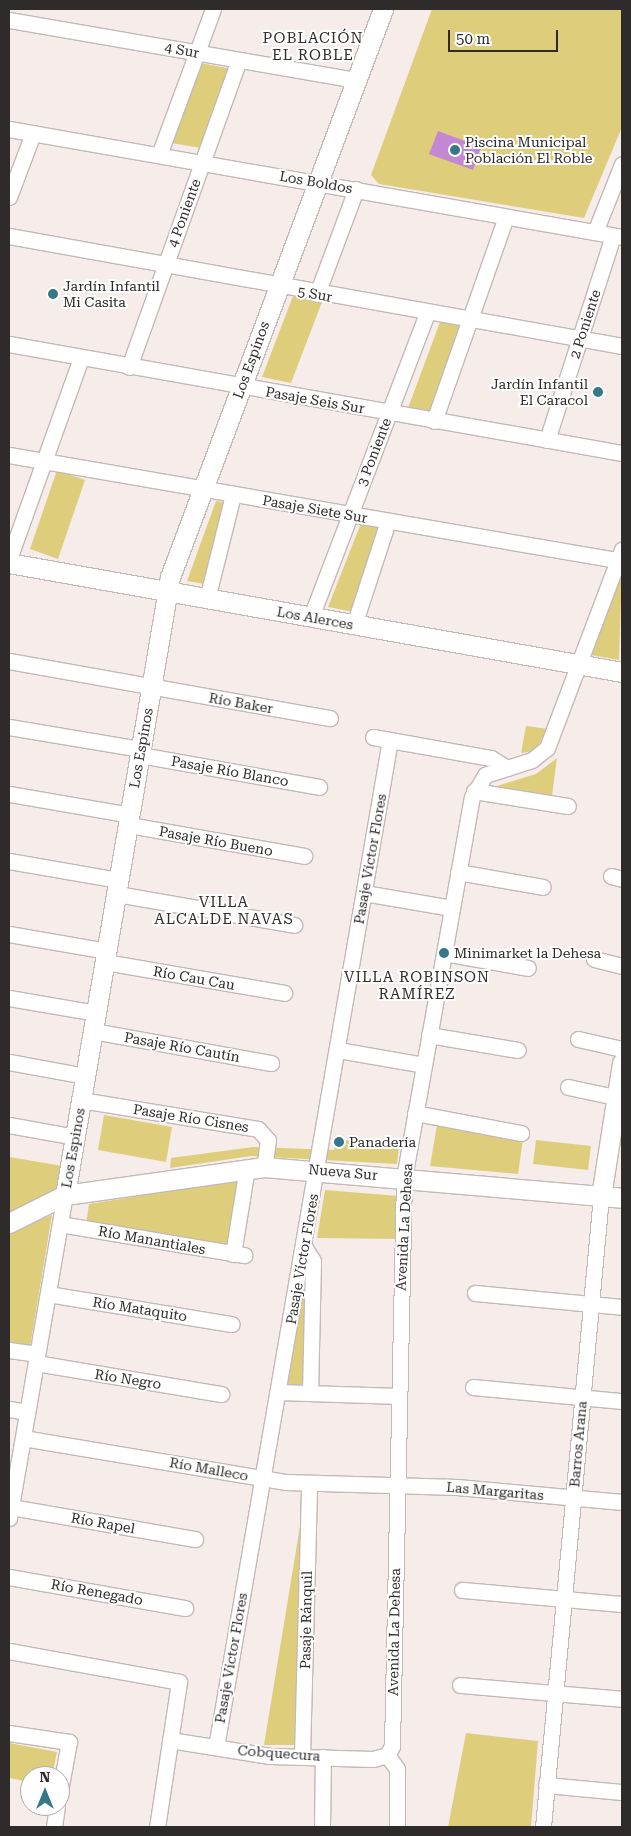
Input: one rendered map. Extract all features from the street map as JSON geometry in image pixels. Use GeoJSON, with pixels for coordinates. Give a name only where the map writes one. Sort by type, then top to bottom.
{"type":"FeatureCollection","features":[{"type":"Feature","properties":{"kind":"street"},"geometry":{"type":"LineString","coordinates":[[159,155],[213,9]]}},
{"type":"Feature","properties":{"kind":"street","name":"Los Espinos"},"geometry":{"type":"LineString","coordinates":[[10,1512],[13,1470],[23,1438],[28,1412],[167,591],[240,387],[382,9]]}},
{"type":"Feature","properties":{"kind":"street","name":"4 Sur"},"geometry":{"type":"LineString","coordinates":[[9,20],[355,80]]}},
{"type":"Feature","properties":{"kind":"street","name":"4 Poniente"},"geometry":{"type":"LineString","coordinates":[[130,366],[239,60]]}},
{"type":"Feature","properties":{"kind":"street","name":"Los Boldos"},"geometry":{"type":"LineString","coordinates":[[9,129],[618,236]]}},
{"type":"Feature","properties":{"kind":"street"},"geometry":{"type":"LineString","coordinates":[[9,196],[33,133]]}},
{"type":"Feature","properties":{"kind":"street"},"geometry":{"type":"LineString","coordinates":[[595,232],[622,164]]}},
{"type":"Feature","properties":{"kind":"street"},"geometry":{"type":"LineString","coordinates":[[317,294],[356,189]]}},
{"type":"Feature","properties":{"kind":"street"},"geometry":{"type":"LineString","coordinates":[[434,421],[506,217]]}},
{"type":"Feature","properties":{"kind":"street","name":"5 Sur"},"geometry":{"type":"LineString","coordinates":[[9,236],[166,264],[278,288],[470,322],[622,346]]}},
{"type":"Feature","properties":{"kind":"street","name":"2 Poniente"},"geometry":{"type":"LineString","coordinates":[[547,440],[580,339],[618,236]]}},
{"type":"Feature","properties":{"kind":"street","name":"3 Poniente"},"geometry":{"type":"LineString","coordinates":[[311,617],[427,314]]}},
{"type":"Feature","properties":{"kind":"street","name":"Pasaje Seis Sur"},"geometry":{"type":"LineString","coordinates":[[9,344],[240,387],[622,454]]}},
{"type":"Feature","properties":{"kind":"street"},"geometry":{"type":"LineString","coordinates":[[9,559],[81,358]]}},
{"type":"Feature","properties":{"kind":"street","name":"Pasaje Siete Sur"},"geometry":{"type":"LineString","coordinates":[[9,455],[388,522],[621,557]]}},
{"type":"Feature","properties":{"kind":"street"},"geometry":{"type":"LineString","coordinates":[[207,599],[233,495]]}},
{"type":"Feature","properties":{"kind":"street"},"geometry":{"type":"LineString","coordinates":[[354,625],[388,522]]}},
{"type":"Feature","properties":{"kind":"street"},"geometry":{"type":"LineString","coordinates":[[568,806],[474,791],[485,775],[545,752],[577,664],[621,557]]}},
{"type":"Feature","properties":{"kind":"street","name":"Los Alerces"},"geometry":{"type":"LineString","coordinates":[[9,563],[577,664],[621,670]]}},
{"type":"Feature","properties":{"kind":"street","name":"Río Baker"},"geometry":{"type":"LineString","coordinates":[[9,661],[330,718]]}},
{"type":"Feature","properties":{"kind":"street","name":"Pasaje Río Blanco"},"geometry":{"type":"LineString","coordinates":[[9,727],[319,787]]}},
{"type":"Feature","properties":{"kind":"street"},"geometry":{"type":"LineString","coordinates":[[373,737],[495,759],[507,768]]}},
{"type":"Feature","properties":{"kind":"street","name":"Pasaje Víctor Flores"},"geometry":{"type":"LineString","coordinates":[[216,1747],[338,1050],[390,740]]}},
{"type":"Feature","properties":{"kind":"street","name":"Avenida La Dehesa"},"geometry":{"type":"LineString","coordinates":[[387,1755],[393,1741],[404,1178],[474,791]]}},
{"type":"Feature","properties":{"kind":"street","name":"Pasaje Río Bueno"},"geometry":{"type":"LineString","coordinates":[[9,794],[304,856]]}},
{"type":"Feature","properties":{"kind":"street"},"geometry":{"type":"LineString","coordinates":[[9,861],[294,925]]}},
{"type":"Feature","properties":{"kind":"street"},"geometry":{"type":"LineString","coordinates":[[458,872],[543,887]]}},
{"type":"Feature","properties":{"kind":"street"},"geometry":{"type":"LineString","coordinates":[[364,893],[452,908]]}},
{"type":"Feature","properties":{"kind":"street","name":"Río Cau Cau"},"geometry":{"type":"LineString","coordinates":[[9,934],[284,993]]}},
{"type":"Feature","properties":{"kind":"street"},"geometry":{"type":"LineString","coordinates":[[444,953],[528,968]]}},
{"type":"Feature","properties":{"kind":"street"},"geometry":{"type":"LineString","coordinates":[[594,959],[622,966]]}},
{"type":"Feature","properties":{"kind":"street","name":"Pasaje Río Cautín"},"geometry":{"type":"LineString","coordinates":[[9,998],[95,1022],[271,1063]]}},
{"type":"Feature","properties":{"kind":"street"},"geometry":{"type":"LineString","coordinates":[[429,1035],[518,1050]]}},
{"type":"Feature","properties":{"kind":"street"},"geometry":{"type":"LineString","coordinates":[[578,1039],[622,1049]]}},
{"type":"Feature","properties":{"kind":"street"},"geometry":{"type":"LineString","coordinates":[[338,1050],[424,1065]]}},
{"type":"Feature","properties":{"kind":"street"},"geometry":{"type":"LineString","coordinates":[[9,1062],[86,1076]]}},
{"type":"Feature","properties":{"kind":"street","name":"Barros Arana"},"geometry":{"type":"LineString","coordinates":[[542,1827],[601,1196],[615,1097],[622,1068]]}},
{"type":"Feature","properties":{"kind":"street"},"geometry":{"type":"LineString","coordinates":[[568,1087],[615,1097]]}},
{"type":"Feature","properties":{"kind":"street","name":"Pasaje Río Cisnes"},"geometry":{"type":"LineString","coordinates":[[81,1100],[258,1129],[268,1140],[256,1168]]}},
{"type":"Feature","properties":{"kind":"street"},"geometry":{"type":"LineString","coordinates":[[415,1113],[521,1133]]}},
{"type":"Feature","properties":{"kind":"street"},"geometry":{"type":"LineString","coordinates":[[9,1125],[75,1137]]}},
{"type":"Feature","properties":{"kind":"street","name":"Nueva Sur"},"geometry":{"type":"LineString","coordinates":[[9,1223],[65,1195],[256,1168],[317,1170],[622,1198]]}},
{"type":"Feature","properties":{"kind":"street","name":"Río Manantiales"},"geometry":{"type":"LineString","coordinates":[[60,1224],[239,1254],[256,1168]]}},
{"type":"Feature","properties":{"kind":"street"},"geometry":{"type":"LineString","coordinates":[[304,1246],[312,1261],[310,1394]]}},
{"type":"Feature","properties":{"kind":"street"},"geometry":{"type":"LineString","coordinates":[[475,1293],[622,1307]]}},
{"type":"Feature","properties":{"kind":"street","name":"Río Mataquito"},"geometry":{"type":"LineString","coordinates":[[48,1294],[232,1324]]}},
{"type":"Feature","properties":{"kind":"street","name":"Río Negro"},"geometry":{"type":"LineString","coordinates":[[9,1350],[37,1359],[221,1394]]}},
{"type":"Feature","properties":{"kind":"street"},"geometry":{"type":"LineString","coordinates":[[473,1387],[622,1401]]}},
{"type":"Feature","properties":{"kind":"street"},"geometry":{"type":"LineString","coordinates":[[278,1392],[399,1396]]}},
{"type":"Feature","properties":{"kind":"street"},"geometry":{"type":"LineString","coordinates":[[9,1409],[28,1412]]}},
{"type":"Feature","properties":{"kind":"street","name":"Río Malleco"},"geometry":{"type":"LineString","coordinates":[[23,1438],[262,1478],[309,1484],[397,1485]]}},
{"type":"Feature","properties":{"kind":"street","name":"Pasaje Ránquil"},"geometry":{"type":"LineString","coordinates":[[302,1756],[309,1484]]}},
{"type":"Feature","properties":{"kind":"street","name":"Las Margaritas"},"geometry":{"type":"LineString","coordinates":[[397,1485],[622,1502]]}},
{"type":"Feature","properties":{"kind":"street","name":"Río Rapel"},"geometry":{"type":"LineString","coordinates":[[10,1512],[195,1539]]}},
{"type":"Feature","properties":{"kind":"street","name":"Río Renegado"},"geometry":{"type":"LineString","coordinates":[[9,1577],[186,1608]]}},
{"type":"Feature","properties":{"kind":"street"},"geometry":{"type":"LineString","coordinates":[[462,1590],[622,1604]]}},
{"type":"Feature","properties":{"kind":"street"},"geometry":{"type":"LineString","coordinates":[[9,1651],[179,1682],[157,1827]]}},
{"type":"Feature","properties":{"kind":"street"},"geometry":{"type":"LineString","coordinates":[[460,1685],[622,1699]]}},
{"type":"Feature","properties":{"kind":"street"},"geometry":{"type":"LineString","coordinates":[[9,1733],[69,1742],[65,1766]]}},
{"type":"Feature","properties":{"kind":"street","name":"Cobquecura"},"geometry":{"type":"LineString","coordinates":[[170,1740],[302,1756],[373,1760],[387,1755]]}},
{"type":"Feature","properties":{"kind":"street"},"geometry":{"type":"LineString","coordinates":[[387,1755],[397,1770],[397,1827]]}},
{"type":"Feature","properties":{"kind":"street"},"geometry":{"type":"LineString","coordinates":[[322,1827],[323,1757]]}},
{"type":"Feature","properties":{"kind":"street"},"geometry":{"type":"LineString","coordinates":[[546,1786],[622,1792]]}},
{"type":"Feature","properties":{"kind":"shaded area"},"geometry":{"type":"Polygon","coordinates":[[[432,9],[622,9],[622,127],[584,218],[379,184],[371,175],[432,9]]]}},
{"type":"Feature","properties":{"kind":"shaded area"},"geometry":{"type":"Polygon","coordinates":[[[201,63],[231,69],[201,148],[171,143],[201,63]]]}},
{"type":"Feature","properties":{"kind":"shaded area","name":"Piscina Municipal Población El Roble"},"geometry":{"type":"Polygon","coordinates":[[[438,131],[481,147],[473,170],[429,154],[438,131]]]}},
{"type":"Feature","properties":{"kind":"shaded area"},"geometry":{"type":"Polygon","coordinates":[[[293,296],[322,302],[291,383],[262,377],[293,296]]]}},
{"type":"Feature","properties":{"kind":"shaded area"},"geometry":{"type":"Polygon","coordinates":[[[440,322],[459,326],[432,411],[408,408],[440,322]]]}},
{"type":"Feature","properties":{"kind":"shaded area"},"geometry":{"type":"Polygon","coordinates":[[[57,470],[85,480],[58,559],[30,549],[57,470]]]}},
{"type":"Feature","properties":{"kind":"shaded area"},"geometry":{"type":"Polygon","coordinates":[[[216,501],[238,504],[216,586],[187,581],[216,501]]]}},
{"type":"Feature","properties":{"kind":"shaded area"},"geometry":{"type":"Polygon","coordinates":[[[361,523],[395,530],[364,614],[328,607],[361,523]]]}},
{"type":"Feature","properties":{"kind":"shaded area"},"geometry":{"type":"Polygon","coordinates":[[[622,568],[619,660],[585,654],[622,568]]]}},
{"type":"Feature","properties":{"kind":"shaded area"},"geometry":{"type":"Polygon","coordinates":[[[526,726],[548,729],[535,751],[521,753],[526,726]]]}},
{"type":"Feature","properties":{"kind":"shaded area"},"geometry":{"type":"Polygon","coordinates":[[[557,758],[552,796],[490,788],[536,774],[557,758]]]}},
{"type":"Feature","properties":{"kind":"shaded area"},"geometry":{"type":"Polygon","coordinates":[[[104,1115],[172,1127],[166,1162],[98,1150],[104,1115]]]}},
{"type":"Feature","properties":{"kind":"shaded area"},"geometry":{"type":"Polygon","coordinates":[[[437,1125],[523,1139],[518,1174],[430,1166],[437,1125]]]}},
{"type":"Feature","properties":{"kind":"shaded area"},"geometry":{"type":"Polygon","coordinates":[[[336,1139],[399,1146],[397,1164],[251,1156],[170,1168],[171,1158],[253,1147],[334,1150],[336,1139]]]}},
{"type":"Feature","properties":{"kind":"shaded area"},"geometry":{"type":"Polygon","coordinates":[[[536,1140],[591,1146],[588,1170],[533,1164],[536,1140]]]}},
{"type":"Feature","properties":{"kind":"shaded area"},"geometry":{"type":"Polygon","coordinates":[[[9,1157],[69,1167],[63,1188],[9,1216],[9,1157]]]}},
{"type":"Feature","properties":{"kind":"shaded area"},"geometry":{"type":"Polygon","coordinates":[[[238,1180],[227,1247],[86,1224],[89,1204],[238,1180]]]}},
{"type":"Feature","properties":{"kind":"shaded area"},"geometry":{"type":"Polygon","coordinates":[[[325,1190],[398,1196],[398,1239],[317,1238],[325,1190]]]}},
{"type":"Feature","properties":{"kind":"shaded area"},"geometry":{"type":"Polygon","coordinates":[[[52,1215],[30,1347],[9,1343],[9,1233],[52,1215]]]}},
{"type":"Feature","properties":{"kind":"shaded area"},"geometry":{"type":"Polygon","coordinates":[[[307,1262],[304,1384],[288,1388],[284,1383],[307,1262]]]}},
{"type":"Feature","properties":{"kind":"shaded area"},"geometry":{"type":"Polygon","coordinates":[[[301,1520],[296,1745],[264,1745],[301,1520]]]}},
{"type":"Feature","properties":{"kind":"shaded area"},"geometry":{"type":"Polygon","coordinates":[[[466,1733],[538,1741],[531,1827],[448,1827],[466,1733]]]}},
{"type":"Feature","properties":{"kind":"shaded area"},"geometry":{"type":"Polygon","coordinates":[[[9,1743],[57,1752],[54,1766],[20,1766],[20,1780],[9,1778],[9,1743]]]}},
{"type":"Feature","properties":{"kind":"place","name":"Piscina Municipal Población El Roble"},"geometry":{"type":"Point","coordinates":[455,150]}},
{"type":"Feature","properties":{"kind":"place","name":"Jardín Infantil Mi Casita"},"geometry":{"type":"Point","coordinates":[53,294]}},
{"type":"Feature","properties":{"kind":"place","name":"Jardín Infantil El Caracol"},"geometry":{"type":"Point","coordinates":[598,392]}},
{"type":"Feature","properties":{"kind":"place","name":"Minimarket la Dehesa"},"geometry":{"type":"Point","coordinates":[444,953]}},
{"type":"Feature","properties":{"kind":"place","name":"Panadería"},"geometry":{"type":"Point","coordinates":[339,1142]}},
{"type":"Feature","properties":{"kind":"district","name":"POBLACIÓN EL ROBLE"},"geometry":{"type":"Point","coordinates":[313,46]}},
{"type":"Feature","properties":{"kind":"district","name":"VILLA ALCALDE NAVAS"},"geometry":{"type":"Point","coordinates":[224,910]}},
{"type":"Feature","properties":{"kind":"district","name":"VILLA ROBINSON RAMÍREZ"},"geometry":{"type":"Point","coordinates":[417,986]}}]}
